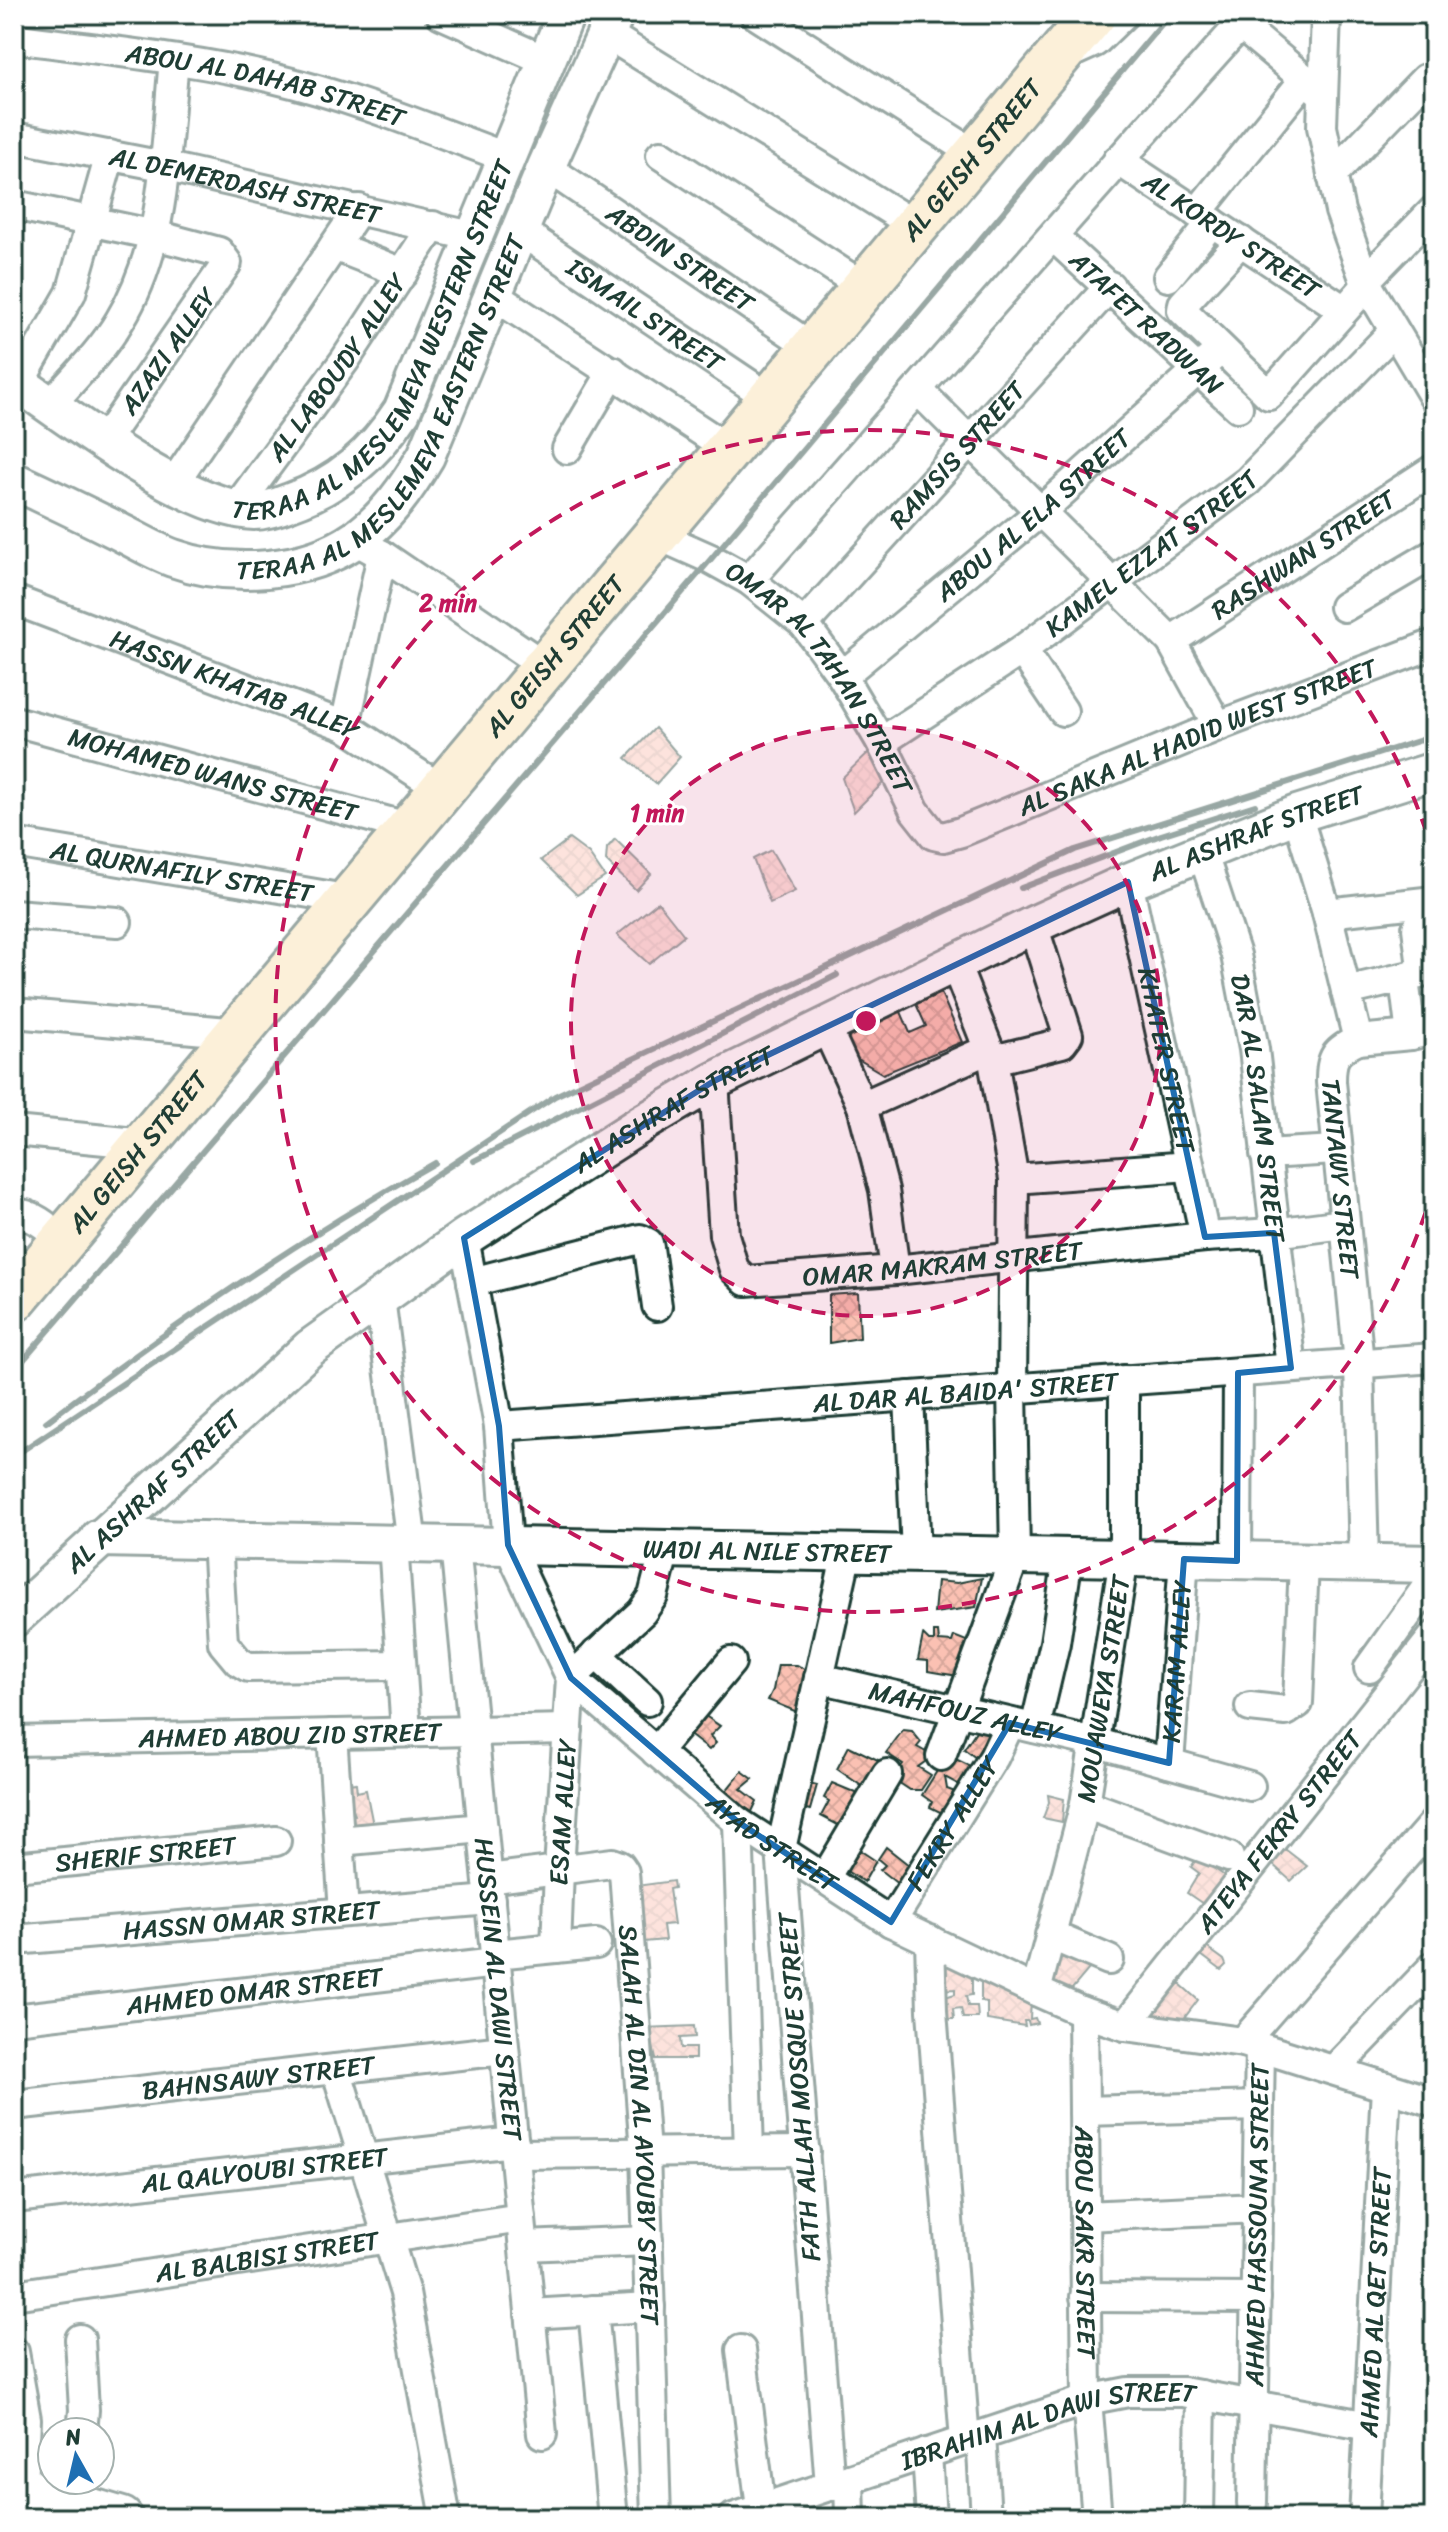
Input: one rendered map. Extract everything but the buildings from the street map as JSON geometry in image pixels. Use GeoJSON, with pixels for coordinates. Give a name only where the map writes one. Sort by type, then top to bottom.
{"type":"FeatureCollection","features":[{"type":"Feature","properties":{"kind":"main road","name":"AL GEISH STREET"},"geometry":{"type":"LineString","coordinates":[[14,1299],[1094,14]]}},
{"type":"Feature","properties":{"kind":"main road"},"geometry":{"type":"LineString","coordinates":[[84,2496],[122,2518]]}},
{"type":"Feature","properties":{"kind":"street"},"geometry":{"type":"LineString","coordinates":[[441,14],[547,61]]}},
{"type":"Feature","properties":{"kind":"street","name":"TERAA AL MESLEMEYA WESTERN STREET"},"geometry":{"type":"LineString","coordinates":[[16,382],[173,484],[224,505],[255,511],[307,497],[330,485],[371,452],[402,411],[566,14]]}},
{"type":"Feature","properties":{"kind":"street"},"geometry":{"type":"LineString","coordinates":[[755,14],[976,155]]}},
{"type":"Feature","properties":{"kind":"street"},"geometry":{"type":"LineString","coordinates":[[1059,56],[1084,49],[1095,42],[1124,14]]}},
{"type":"Feature","properties":{"kind":"street"},"geometry":{"type":"LineString","coordinates":[[1326,14],[1314,87],[1340,211],[1366,283],[1394,331],[1426,364],[1434,397]]}},
{"type":"Feature","properties":{"kind":"street"},"geometry":{"type":"LineString","coordinates":[[749,580],[1245,20],[1314,87]]}},
{"type":"Feature","properties":{"kind":"street"},"geometry":{"type":"LineString","coordinates":[[610,23],[916,226]]}},
{"type":"Feature","properties":{"kind":"street","name":"TERAA AL MESLEMEYA EASTERN STREET"},"geometry":{"type":"LineString","coordinates":[[14,481],[171,557],[212,567],[258,569],[284,566],[333,552],[369,547],[384,516],[408,488],[426,456],[519,230],[610,23]]}},
{"type":"Feature","properties":{"kind":"street","name":"ABOU AL DAHAB STREET"},"geometry":{"type":"LineString","coordinates":[[14,38],[223,67],[319,90],[508,158]]}},
{"type":"Feature","properties":{"kind":"street"},"geometry":{"type":"LineString","coordinates":[[50,405],[119,323],[147,265],[155,235],[174,60]]}},
{"type":"Feature","properties":{"kind":"street"},"geometry":{"type":"LineString","coordinates":[[1332,175],[1425,79]]}},
{"type":"Feature","properties":{"kind":"street"},"geometry":{"type":"LineString","coordinates":[[1168,277],[1204,217],[1314,87]]}},
{"type":"Feature","properties":{"kind":"street","name":"AL DEMERDASH STREET"},"geometry":{"type":"LineString","coordinates":[[14,137],[163,166],[476,237]]}},
{"type":"Feature","properties":{"kind":"street"},"geometry":{"type":"LineString","coordinates":[[16,382],[71,293],[110,155]]}},
{"type":"Feature","properties":{"kind":"street"},"geometry":{"type":"LineString","coordinates":[[661,155],[864,287]]}},
{"type":"Feature","properties":{"kind":"street","name":"AL KORDY STREET"},"geometry":{"type":"LineString","coordinates":[[1118,160],[1344,310]]}},
{"type":"Feature","properties":{"kind":"street","name":"ABDIN STREET"},"geometry":{"type":"LineString","coordinates":[[546,167],[813,348]]}},
{"type":"Feature","properties":{"kind":"street"},"geometry":{"type":"LineString","coordinates":[[14,205],[155,235]]}},
{"type":"Feature","properties":{"kind":"street"},"geometry":{"type":"LineString","coordinates":[[173,484],[359,209]]}},
{"type":"Feature","properties":{"kind":"street"},"geometry":{"type":"LineString","coordinates":[[1241,241],[1182,307],[1269,395],[1434,210]]}},
{"type":"Feature","properties":{"kind":"street","name":"AL LABOUDY ALLEY"},"geometry":{"type":"LineString","coordinates":[[237,507],[345,360],[433,226]]}},
{"type":"Feature","properties":{"kind":"street","name":"ISMAIL STREET"},"geometry":{"type":"LineString","coordinates":[[519,230],[771,399]]}},
{"type":"Feature","properties":{"kind":"street","name":"AZAZI ALLEY"},"geometry":{"type":"LineString","coordinates":[[104,441],[226,268],[226,258],[219,252],[155,235]]}},
{"type":"Feature","properties":{"kind":"street","name":"ATAFET RADWAN"},"geometry":{"type":"LineString","coordinates":[[1054,237],[1238,407]]}},
{"type":"Feature","properties":{"kind":"street"},"geometry":{"type":"LineString","coordinates":[[334,246],[403,273]]}},
{"type":"Feature","properties":{"kind":"street","name":"RAMSIS STREET"},"geometry":{"type":"LineString","coordinates":[[804,624],[1110,286]]}},
{"type":"Feature","properties":{"kind":"street"},"geometry":{"type":"LineString","coordinates":[[493,295],[729,449]]}},
{"type":"Feature","properties":{"kind":"street","name":"KAMEL EZZAT STREET"},"geometry":{"type":"LineString","coordinates":[[881,742],[1022,650],[1248,481],[1394,331]]}},
{"type":"Feature","properties":{"kind":"street","name":"ABOU AL ELA STREET"},"geometry":{"type":"LineString","coordinates":[[842,676],[1040,512],[1221,349]]}},
{"type":"Feature","properties":{"kind":"street"},"geometry":{"type":"LineString","coordinates":[[567,449],[613,371]]}},
{"type":"Feature","properties":{"kind":"street"},"geometry":{"type":"LineString","coordinates":[[918,390],[1171,641],[1218,726]]}},
{"type":"Feature","properties":{"kind":"street","name":"RASHWAN STREET"},"geometry":{"type":"LineString","coordinates":[[1171,641],[1434,469]]}},
{"type":"Feature","properties":{"kind":"street","name":"OMAR AL TAHAN STREET"},"geometry":{"type":"LineString","coordinates":[[657,535],[749,580],[804,624],[842,676],[881,742],[924,826],[934,835],[943,837],[961,832]]}},
{"type":"Feature","properties":{"kind":"street"},"geometry":{"type":"LineString","coordinates":[[345,726],[369,547],[546,667]]}},
{"type":"Feature","properties":{"kind":"street"},"geometry":{"type":"LineString","coordinates":[[1344,607],[1434,554]]}},
{"type":"Feature","properties":{"kind":"street","name":"HASSN KHATAB ALLEY"},"geometry":{"type":"LineString","coordinates":[[14,600],[345,726],[443,790]]}},
{"type":"Feature","properties":{"kind":"street","name":"AL SAKA AL HADID WEST STREET"},"geometry":{"type":"LineString","coordinates":[[961,832],[1218,726],[1434,644]]}},
{"type":"Feature","properties":{"kind":"street"},"geometry":{"type":"LineString","coordinates":[[1022,650],[1063,711]]}},
{"type":"Feature","properties":{"kind":"street","name":"MOHAMED WANS STREET"},"geometry":{"type":"LineString","coordinates":[[14,721],[411,828]]}},
{"type":"Feature","properties":{"kind":"street","name":"AL ASHRAF STREET"},"geometry":{"type":"LineString","coordinates":[[14,1618],[310,1348],[464,1238],[643,1123],[714,1081],[825,1025],[1128,882],[1297,814],[1433,778]]}},
{"type":"Feature","properties":{"kind":"street","name":"TANTAWY STREET"},"geometry":{"type":"LineString","coordinates":[[1297,814],[1327,913],[1358,1040],[1340,1049],[1333,1058],[1331,1070],[1336,1150],[1359,1363],[1364,1563]]}},
{"type":"Feature","properties":{"kind":"street","name":"AL QURNAFILY STREET"},"geometry":{"type":"LineString","coordinates":[[14,843],[351,900]]}},
{"type":"Feature","properties":{"kind":"street","name":"DAR AL SALAM STREET"},"geometry":{"type":"LineString","coordinates":[[1202,851],[1236,955],[1254,1049],[1291,1368]]}},
{"type":"Feature","properties":{"kind":"street","name":"KHATER STREET"},"geometry":{"type":"LineString","coordinates":[[1128,882],[1205,1237]]}},
{"type":"Feature","properties":{"kind":"street"},"geometry":{"type":"LineString","coordinates":[[1327,913],[1434,901]]}},
{"type":"Feature","properties":{"kind":"street"},"geometry":{"type":"LineString","coordinates":[[14,914],[117,922]]}},
{"type":"Feature","properties":{"kind":"street"},"geometry":{"type":"LineString","coordinates":[[1346,991],[1421,973],[1417,928],[1434,920]]}},
{"type":"Feature","properties":{"kind":"street"},"geometry":{"type":"LineString","coordinates":[[862,1106],[991,1054],[1062,1043],[1068,1035],[1033,925]]}},
{"type":"Feature","properties":{"kind":"street"},"geometry":{"type":"LineString","coordinates":[[941,1756],[1015,1556],[1012,1388],[1014,1179],[991,1054],[955,964]]}},
{"type":"Feature","properties":{"kind":"street"},"geometry":{"type":"LineString","coordinates":[[1358,1040],[1422,1033],[1404,979]]}},
{"type":"Feature","properties":{"kind":"street"},"geometry":{"type":"LineString","coordinates":[[14,1013],[239,1033]]}},
{"type":"Feature","properties":{"kind":"street"},"geometry":{"type":"LineString","coordinates":[[825,1025],[862,1106],[884,1190],[895,1270]]}},
{"type":"Feature","properties":{"kind":"street","name":"OMAR MAKRAM STREET"},"geometry":{"type":"LineString","coordinates":[[714,1081],[728,1257],[740,1277],[756,1281],[895,1270],[1014,1255],[1274,1233],[1344,1224]]}},
{"type":"Feature","properties":{"kind":"street"},"geometry":{"type":"LineString","coordinates":[[14,1131],[146,1144]]}},
{"type":"Feature","properties":{"kind":"street"},"geometry":{"type":"LineString","coordinates":[[1265,1154],[1336,1150]]}},
{"type":"Feature","properties":{"kind":"street"},"geometry":{"type":"LineString","coordinates":[[1014,1179],[1189,1166]]}},
{"type":"Feature","properties":{"kind":"street"},"geometry":{"type":"LineString","coordinates":[[14,1213],[21,1213],[44,1224],[64,1241]]}},
{"type":"Feature","properties":{"kind":"street","name":"AYAD STREET"},"geometry":{"type":"LineString","coordinates":[[464,1238],[499,1426],[508,1545],[571,1678],[738,1822],[891,1922],[1083,2012],[1125,2026],[1252,2045],[1386,2087],[1428,2092]]}},
{"type":"Feature","properties":{"kind":"street"},"geometry":{"type":"LineString","coordinates":[[472,1282],[640,1239],[648,1243],[657,1306]]}},
{"type":"Feature","properties":{"kind":"street"},"geometry":{"type":"LineString","coordinates":[[380,1298],[402,1543],[401,1665],[406,1732]]}},
{"type":"Feature","properties":{"kind":"street","name":"AL DAR AL BAIDA' STREET"},"geometry":{"type":"LineString","coordinates":[[499,1426],[1434,1358]]}},
{"type":"Feature","properties":{"kind":"street"},"geometry":{"type":"LineString","coordinates":[[1237,1561],[1238,1373]]}},
{"type":"Feature","properties":{"kind":"street","name":"MOUAWEYA STREET"},"geometry":{"type":"LineString","coordinates":[[1036,1991],[1085,1804],[1124,1558],[1124,1380]]}},
{"type":"Feature","properties":{"kind":"street"},"geometry":{"type":"LineString","coordinates":[[909,1396],[916,1554]]}},
{"type":"Feature","properties":{"kind":"street","name":"WADI AL NILE STREET"},"geometry":{"type":"LineString","coordinates":[[99,1538],[1434,1564]]}},
{"type":"Feature","properties":{"kind":"street"},"geometry":{"type":"LineString","coordinates":[[217,1540],[223,1643],[238,1661],[248,1667],[401,1665]]}},
{"type":"Feature","properties":{"kind":"street","name":"HUSSEIN AL DAWI STREET"},"geometry":{"type":"LineString","coordinates":[[455,1545],[542,2434]]}},
{"type":"Feature","properties":{"kind":"street"},"geometry":{"type":"LineString","coordinates":[[571,1678],[642,1612],[653,1596],[665,1549]]}},
{"type":"Feature","properties":{"kind":"street","name":"FATH ALLAH MOSQUE STREET"},"geometry":{"type":"LineString","coordinates":[[847,1552],[781,1849],[805,2151],[839,2482],[850,2518]]}},
{"type":"Feature","properties":{"kind":"street","name":"FEKRY ALLEY"},"geometry":{"type":"LineString","coordinates":[[891,1922],[994,1757],[1023,1726],[1055,1643],[1068,1557]]}},
{"type":"Feature","properties":{"kind":"street","name":"KARAM ALLEY"},"geometry":{"type":"LineString","coordinates":[[1169,1763],[1184,1559]]}},
{"type":"Feature","properties":{"kind":"street"},"geometry":{"type":"LineString","coordinates":[[1250,1707],[1286,1711],[1298,1703],[1304,1562]]}},
{"type":"Feature","properties":{"kind":"street"},"geometry":{"type":"LineString","coordinates":[[1369,1668],[1434,1577]]}},
{"type":"Feature","properties":{"kind":"street","name":"ATEYA FEKRY STREET"},"geometry":{"type":"LineString","coordinates":[[1125,2026],[1434,1636]]}},
{"type":"Feature","properties":{"kind":"street"},"geometry":{"type":"LineString","coordinates":[[596,1654],[647,1701]]}},
{"type":"Feature","properties":{"kind":"street"},"geometry":{"type":"LineString","coordinates":[[656,1752],[731,1662]]}},
{"type":"Feature","properties":{"kind":"street","name":"ESAM ALLEY"},"geometry":{"type":"LineString","coordinates":[[556,1948],[571,1678]]}},
{"type":"Feature","properties":{"kind":"street","name":"MAHFOUZ ALLEY"},"geometry":{"type":"LineString","coordinates":[[819,1678],[1094,1742],[1250,1786]]}},
{"type":"Feature","properties":{"kind":"street","name":"AHMED ABOU ZID STREET"},"geometry":{"type":"LineString","coordinates":[[14,1741],[568,1729]]}},
{"type":"Feature","properties":{"kind":"street"},"geometry":{"type":"LineString","coordinates":[[332,1734],[344,1912]]}},
{"type":"Feature","properties":{"kind":"street"},"geometry":{"type":"LineString","coordinates":[[825,1878],[887,1774]]}},
{"type":"Feature","properties":{"kind":"street"},"geometry":{"type":"LineString","coordinates":[[1085,1804],[1229,1857]]}},
{"type":"Feature","properties":{"kind":"street"},"geometry":{"type":"LineString","coordinates":[[738,1822],[749,2151]]}},
{"type":"Feature","properties":{"kind":"street"},"geometry":{"type":"LineString","coordinates":[[1252,2045],[1434,1823]]}},
{"type":"Feature","properties":{"kind":"street"},"geometry":{"type":"LineString","coordinates":[[339,1841],[483,1828]]}},
{"type":"Feature","properties":{"kind":"street","name":"SHERIF STREET"},"geometry":{"type":"LineString","coordinates":[[14,1867],[276,1841]]}},
{"type":"Feature","properties":{"kind":"street","name":"SALAH AL DIN AL AYOUBY STREET"},"geometry":{"type":"LineString","coordinates":[[489,1889],[559,1869],[612,1863],[624,1872],[645,2152],[656,2518]]}},
{"type":"Feature","properties":{"kind":"street","name":"HASSN OMAR STREET"},"geometry":{"type":"LineString","coordinates":[[14,1940],[344,1912],[489,1889]]}},
{"type":"Feature","properties":{"kind":"street"},"geometry":{"type":"LineString","coordinates":[[1050,1935],[1109,1960]]}},
{"type":"Feature","properties":{"kind":"street"},"geometry":{"type":"LineString","coordinates":[[930,1940],[932,2011],[973,2438],[986,2518]]}},
{"type":"Feature","properties":{"kind":"street","name":"AHMED OMAR STREET"},"geometry":{"type":"LineString","coordinates":[[14,2019],[596,1944]]}},
{"type":"Feature","properties":{"kind":"street"},"geometry":{"type":"LineString","coordinates":[[1334,2070],[1434,1966]]}},
{"type":"Feature","properties":{"kind":"street","name":"ABOU SAKR STREET"},"geometry":{"type":"LineString","coordinates":[[1083,2012],[1087,2400],[1097,2518]]}},
{"type":"Feature","properties":{"kind":"street","name":"AHMED HASSOUNA STREET"},"geometry":{"type":"LineString","coordinates":[[1252,2045],[1259,2106],[1252,2503]]}},
{"type":"Feature","properties":{"kind":"street","name":"BAHNSAWY STREET"},"geometry":{"type":"LineString","coordinates":[[14,2105],[504,2050]]}},
{"type":"Feature","properties":{"kind":"street"},"geometry":{"type":"LineString","coordinates":[[336,2069],[405,2293],[446,2518]]}},
{"type":"Feature","properties":{"kind":"street","name":"AHMED AL QET STREET"},"geometry":{"type":"LineString","coordinates":[[1364,2518],[1386,2087]]}},
{"type":"Feature","properties":{"kind":"street"},"geometry":{"type":"LineString","coordinates":[[1084,2111],[1259,2106]]}},
{"type":"Feature","properties":{"kind":"street","name":"AL QALYOUBI STREET"},"geometry":{"type":"LineString","coordinates":[[14,2198],[364,2159],[514,2148],[645,2152],[805,2151]]}},
{"type":"Feature","properties":{"kind":"street"},"geometry":{"type":"LineString","coordinates":[[1085,2216],[1258,2208]]}},
{"type":"Feature","properties":{"kind":"street","name":"AL BALBISI STREET"},"geometry":{"type":"LineString","coordinates":[[14,2295],[389,2239],[522,2232],[648,2241]]}},
{"type":"Feature","properties":{"kind":"street"},"geometry":{"type":"LineString","coordinates":[[1085,2297],[1256,2298]]}},
{"type":"Feature","properties":{"kind":"street"},"geometry":{"type":"LineString","coordinates":[[530,2314],[650,2307]]}},
{"type":"Feature","properties":{"kind":"street"},"geometry":{"type":"LineString","coordinates":[[593,2310],[613,2518]]}},
{"type":"Feature","properties":{"kind":"street"},"geometry":{"type":"LineString","coordinates":[[80,2339],[83,2416]]}},
{"type":"Feature","properties":{"kind":"street"},"geometry":{"type":"LineString","coordinates":[[741,2350],[761,2508]]}},
{"type":"Feature","properties":{"kind":"street"},"geometry":{"type":"LineString","coordinates":[[14,2352],[26,2419],[18,2488]]}},
{"type":"Feature","properties":{"kind":"street","name":"IBRAHIM AL DAWI STREET"},"geometry":{"type":"LineString","coordinates":[[733,2518],[1087,2400],[1128,2392],[1183,2392],[1369,2426]]}},
{"type":"Feature","properties":{"kind":"street"},"geometry":{"type":"LineString","coordinates":[[1199,2518],[1201,2395]]}},
{"type":"Feature","properties":{"kind":"street"},"geometry":{"type":"LineString","coordinates":[[927,2453],[931,2518]]}},
{"type":"Feature","properties":{"kind":"highlighted area"},"geometry":{"type":"Polygon","coordinates":[[[1128,882],[1205,1237],[1274,1233],[1291,1368],[1238,1373],[1237,1561],[1184,1559],[1169,1763],[1010,1723],[891,1922],[738,1822],[571,1678],[508,1545],[499,1426],[464,1238],[714,1081],[1128,882]]]}},
{"type":"Feature","properties":{"kind":"railway"},"geometry":{"type":"LineString","coordinates":[[14,1371],[711,559],[1170,14]]}},
{"type":"Feature","properties":{"kind":"railway"},"geometry":{"type":"LineString","coordinates":[[14,1456],[555,1096],[1075,850],[1434,736]]}},
{"type":"Feature","properties":{"kind":"railway"},"geometry":{"type":"LineString","coordinates":[[1021,888],[1161,835],[1255,805]]}},
{"type":"Feature","properties":{"kind":"railway"},"geometry":{"type":"LineString","coordinates":[[474,1161],[837,975]]}},
{"type":"Feature","properties":{"kind":"railway"},"geometry":{"type":"LineString","coordinates":[[46,1422],[236,1285],[334,1222],[435,1163]]}}]}
